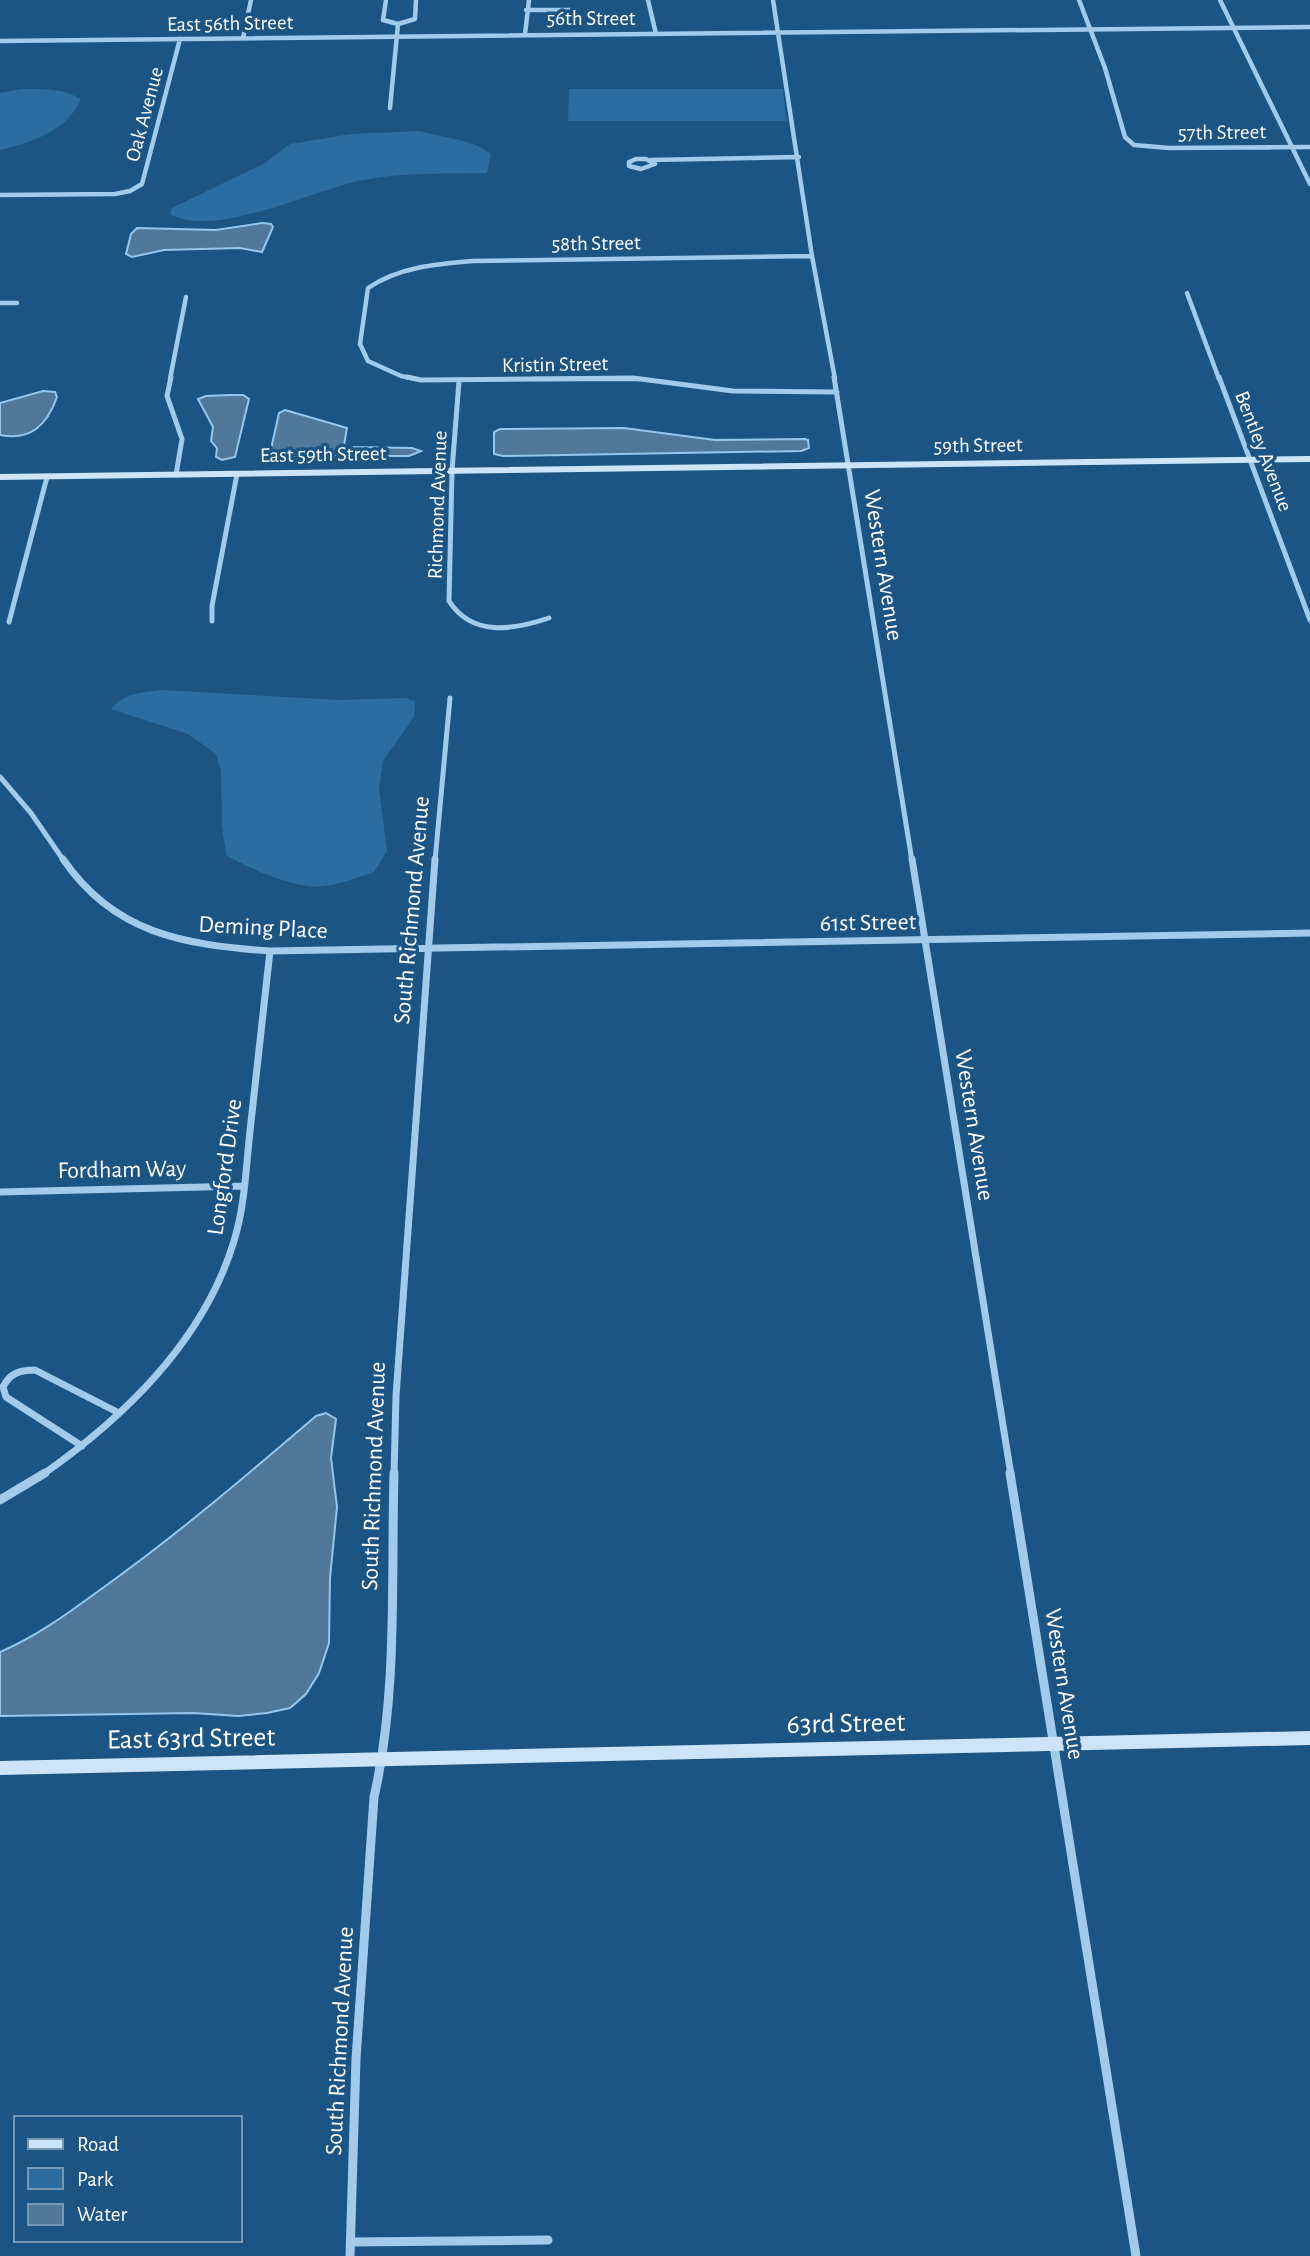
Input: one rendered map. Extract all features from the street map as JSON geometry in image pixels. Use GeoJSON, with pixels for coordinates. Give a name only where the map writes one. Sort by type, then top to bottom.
{"type":"FeatureCollection","features":[{"type":"Feature","properties":{"kind":"street"},"geometry":{"type":"LineString","coordinates":[[243,38],[251,0]]}},
{"type":"Feature","properties":{"kind":"street"},"geometry":{"type":"LineString","coordinates":[[386,0],[383,20],[398,24],[415,19],[416,0]]}},
{"type":"Feature","properties":{"kind":"street"},"geometry":{"type":"LineString","coordinates":[[525,34],[529,0]]}},
{"type":"Feature","properties":{"kind":"street"},"geometry":{"type":"LineString","coordinates":[[648,0],[656,34]]}},
{"type":"Feature","properties":{"kind":"street","name":"Western Avenue"},"geometry":{"type":"LineString","coordinates":[[773,0],[812,256],[837,392],[1056,1744],[1136,2256]]}},
{"type":"Feature","properties":{"kind":"street"},"geometry":{"type":"LineString","coordinates":[[1079,0],[1090,29]]}},
{"type":"Feature","properties":{"kind":"street"},"geometry":{"type":"LineString","coordinates":[[1220,0],[1310,184]]}},
{"type":"Feature","properties":{"kind":"street"},"geometry":{"type":"LineString","coordinates":[[526,10],[575,10]]}},
{"type":"Feature","properties":{"kind":"street"},"geometry":{"type":"LineString","coordinates":[[390,107],[398,24]]}},
{"type":"Feature","properties":{"kind":"street","name":"56th Street"},"geometry":{"type":"LineString","coordinates":[[460,36],[1310,27]]}},
{"type":"Feature","properties":{"kind":"street","name":"57th Street"},"geometry":{"type":"LineString","coordinates":[[1090,29],[1125,136],[1135,145],[1169,148],[1310,147]]}},
{"type":"Feature","properties":{"kind":"street","name":"East 56th Street"},"geometry":{"type":"LineString","coordinates":[[0,41],[460,36]]}},
{"type":"Feature","properties":{"kind":"street","name":"Oak Avenue"},"geometry":{"type":"LineString","coordinates":[[0,195],[109,194],[130,191],[143,181],[180,39]]}},
{"type":"Feature","properties":{"kind":"street"},"geometry":{"type":"LineString","coordinates":[[651,160],[655,164],[647,169],[632,168],[628,164],[636,159],[799,157]]}},
{"type":"Feature","properties":{"kind":"street","name":"58th Street"},"geometry":{"type":"LineString","coordinates":[[382,278],[439,265],[484,261],[812,256]]}},
{"type":"Feature","properties":{"kind":"street","name":"Kristin Street"},"geometry":{"type":"LineString","coordinates":[[382,278],[368,288],[360,344],[368,361],[401,376],[421,380],[459,381],[633,378],[733,391],[837,392]]}},
{"type":"Feature","properties":{"kind":"street","name":"Bentley Avenue"},"geometry":{"type":"LineString","coordinates":[[1186,293],[1310,620]]}},
{"type":"Feature","properties":{"kind":"street"},"geometry":{"type":"LineString","coordinates":[[176,475],[181,439],[167,396],[186,297]]}},
{"type":"Feature","properties":{"kind":"street"},"geometry":{"type":"LineString","coordinates":[[0,303],[17,303]]}},
{"type":"Feature","properties":{"kind":"street","name":"Richmond Avenue"},"geometry":{"type":"LineString","coordinates":[[459,381],[452,471],[449,601],[453,611],[471,622],[497,629],[533,624],[549,618]]}},
{"type":"Feature","properties":{"kind":"street","name":"59th Street"},"geometry":{"type":"LineString","coordinates":[[647,468],[1310,459]]}},
{"type":"Feature","properties":{"kind":"street","name":"East 59th Street"},"geometry":{"type":"LineString","coordinates":[[0,477],[647,468]]}},
{"type":"Feature","properties":{"kind":"street"},"geometry":{"type":"LineString","coordinates":[[212,621],[212,606],[237,474]]}},
{"type":"Feature","properties":{"kind":"street"},"geometry":{"type":"LineString","coordinates":[[9,622],[47,477]]}},
{"type":"Feature","properties":{"kind":"street","name":"South Richmond Avenue"},"geometry":{"type":"LineString","coordinates":[[350,2256],[355,2059],[374,1797],[383,1758],[387,1717],[396,1396],[427,948],[450,698]]}},
{"type":"Feature","properties":{"kind":"street","name":"Deming Place"},"geometry":{"type":"LineString","coordinates":[[0,777],[24,802],[77,878],[107,910],[148,931],[221,948],[270,951],[427,948]]}},
{"type":"Feature","properties":{"kind":"street","name":"61st Street"},"geometry":{"type":"LineString","coordinates":[[427,948],[1310,933]]}},
{"type":"Feature","properties":{"kind":"street","name":"Longford Drive"},"geometry":{"type":"LineString","coordinates":[[0,1500],[39,1479],[119,1413],[154,1377],[206,1310],[227,1265],[244,1185],[270,951]]}},
{"type":"Feature","properties":{"kind":"street","name":"Fordham Way"},"geometry":{"type":"LineString","coordinates":[[0,1192],[244,1185]]}},
{"type":"Feature","properties":{"kind":"street"},"geometry":{"type":"LineString","coordinates":[[82,1446],[6,1397],[3,1387],[8,1378],[21,1371],[35,1370],[119,1413]]}},
{"type":"Feature","properties":{"kind":"street","name":"63rd Street"},"geometry":{"type":"LineString","coordinates":[[383,1758],[1310,1738]]}},
{"type":"Feature","properties":{"kind":"street","name":"East 63rd Street"},"geometry":{"type":"LineString","coordinates":[[0,1768],[383,1758]]}},
{"type":"Feature","properties":{"kind":"street"},"geometry":{"type":"LineString","coordinates":[[351,2242],[548,2240]]}},
{"type":"Feature","properties":{"kind":"green space"},"geometry":{"type":"Polygon","coordinates":[[[21,89],[59,91],[81,99],[67,119],[48,134],[0,150],[0,93],[21,89]]]}},
{"type":"Feature","properties":{"kind":"green space"},"geometry":{"type":"Polygon","coordinates":[[[569,89],[783,89],[786,121],[568,121],[569,89]]]}},
{"type":"Feature","properties":{"kind":"green space"},"geometry":{"type":"Polygon","coordinates":[[[420,131],[467,142],[484,149],[491,154],[487,173],[378,177],[343,185],[265,210],[212,221],[189,220],[170,214],[172,208],[265,163],[290,144],[351,134],[420,131]]]}},
{"type":"Feature","properties":{"kind":"green space"},"geometry":{"type":"Polygon","coordinates":[[[163,690],[339,700],[407,698],[415,702],[414,717],[383,761],[379,789],[387,851],[374,872],[317,887],[266,874],[226,855],[222,826],[221,771],[216,754],[188,734],[111,709],[128,696],[163,690]]]}},
{"type":"Feature","properties":{"kind":"water"},"geometry":{"type":"Polygon","coordinates":[[[271,224],[273,227],[262,252],[240,248],[164,250],[132,257],[126,254],[131,234],[137,228],[216,230],[271,224]]]}},
{"type":"Feature","properties":{"kind":"water"},"geometry":{"type":"Polygon","coordinates":[[[43,391],[55,392],[57,397],[43,423],[21,436],[0,435],[0,403],[43,391]]]}},
{"type":"Feature","properties":{"kind":"water"},"geometry":{"type":"Polygon","coordinates":[[[243,395],[249,399],[235,457],[222,460],[216,457],[217,448],[211,441],[213,427],[198,399],[206,396],[243,395]]]}},
{"type":"Feature","properties":{"kind":"water"},"geometry":{"type":"Polygon","coordinates":[[[285,410],[347,428],[344,445],[348,447],[412,448],[421,451],[409,456],[277,456],[271,449],[279,413],[285,410]]]}},
{"type":"Feature","properties":{"kind":"water"},"geometry":{"type":"Polygon","coordinates":[[[624,428],[715,440],[805,439],[808,440],[809,448],[801,451],[494,454],[494,432],[500,429],[624,428]]]}},
{"type":"Feature","properties":{"kind":"water"},"geometry":{"type":"Polygon","coordinates":[[[326,1413],[336,1419],[331,1458],[337,1507],[330,1578],[329,1643],[319,1673],[306,1694],[290,1708],[238,1716],[193,1713],[0,1716],[0,1652],[54,1622],[132,1567],[316,1416],[326,1413]]]}}]}
